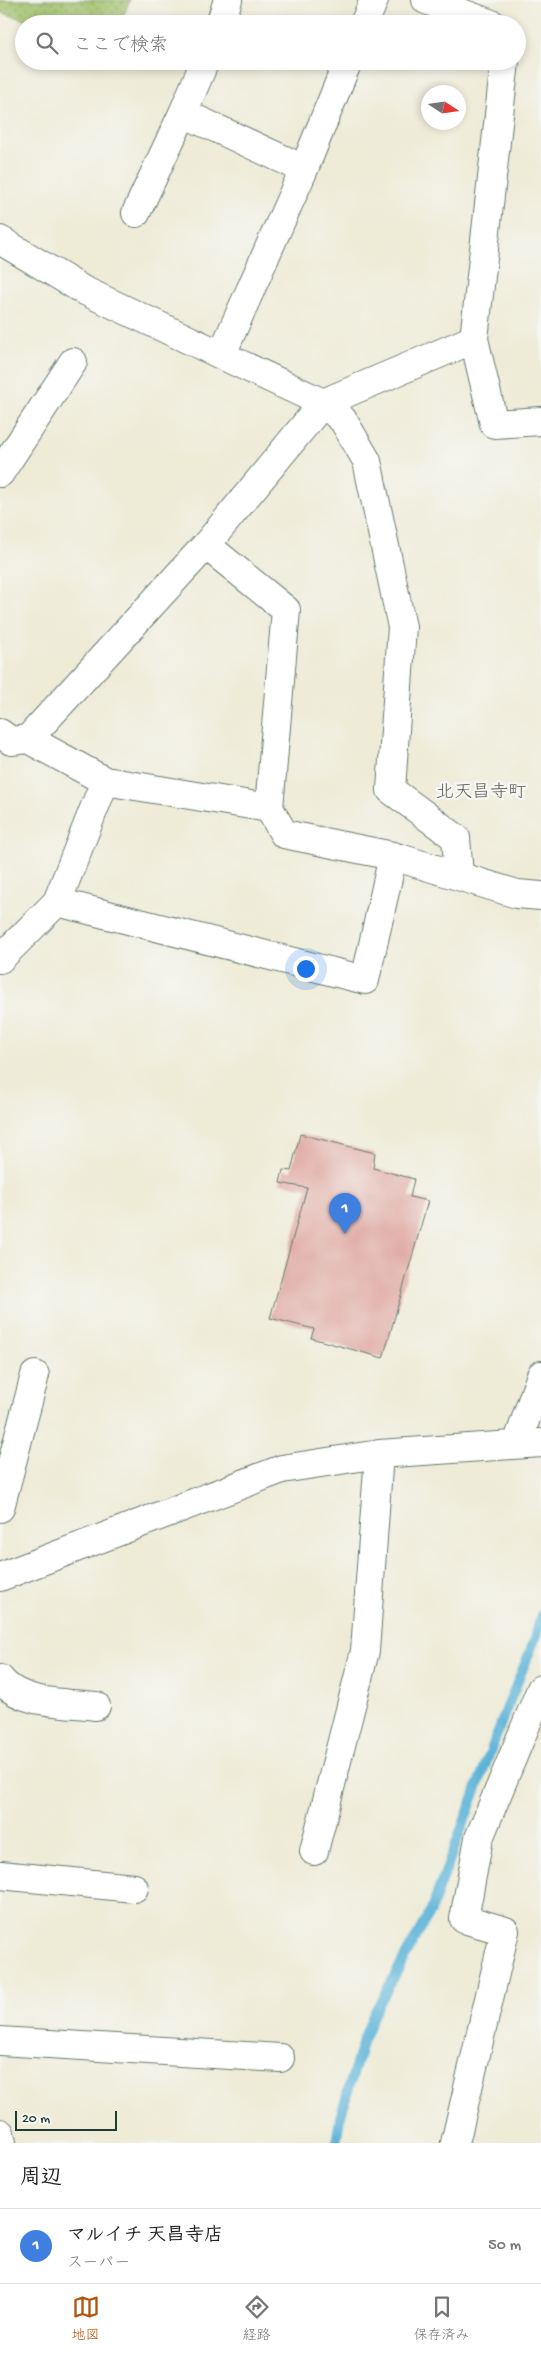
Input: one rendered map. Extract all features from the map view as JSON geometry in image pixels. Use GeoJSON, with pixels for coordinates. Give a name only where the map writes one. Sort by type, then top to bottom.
{"type":"FeatureCollection","features":[{"type":"Feature","properties":{"kind":"street"},"geometry":{"type":"LineString","coordinates":[[223,15],[228,0]]}},
{"type":"Feature","properties":{"kind":"street"},"geometry":{"type":"LineString","coordinates":[[368,15],[374,0]]}},
{"type":"Feature","properties":{"kind":"street"},"geometry":{"type":"LineString","coordinates":[[434,1],[469,15]]}},
{"type":"Feature","properties":{"kind":"street"},"geometry":{"type":"LineString","coordinates":[[136,213],[184,113],[201,70]]}},
{"type":"Feature","properties":{"kind":"street"},"geometry":{"type":"LineString","coordinates":[[222,354],[304,169],[344,70]]}},
{"type":"Feature","properties":{"kind":"street"},"geometry":{"type":"LineString","coordinates":[[504,70],[474,339],[494,424],[541,422]]}},
{"type":"Feature","properties":{"kind":"street"},"geometry":{"type":"LineString","coordinates":[[184,113],[304,169]]}},
{"type":"Feature","properties":{"kind":"street"},"geometry":{"type":"LineString","coordinates":[[0,240],[83,290],[323,403],[343,420],[367,461],[402,627],[391,790],[456,838],[459,876]]}},
{"type":"Feature","properties":{"kind":"street"},"geometry":{"type":"LineString","coordinates":[[269,808],[105,781],[10,741],[206,545],[323,403],[474,339]]}},
{"type":"Feature","properties":{"kind":"street"},"geometry":{"type":"LineString","coordinates":[[0,473],[73,362]]}},
{"type":"Feature","properties":{"kind":"street"},"geometry":{"type":"LineString","coordinates":[[206,545],[286,610],[269,808],[284,834],[393,856],[517,894],[541,896]]}},
{"type":"Feature","properties":{"kind":"street"},"geometry":{"type":"LineString","coordinates":[[0,959],[56,902],[105,781]]}},
{"type":"Feature","properties":{"kind":"street"},"geometry":{"type":"LineString","coordinates":[[56,902],[365,980],[393,856]]}},
{"type":"Feature","properties":{"kind":"street"},"geometry":{"type":"LineString","coordinates":[[0,1577],[282,1469],[379,1454],[529,1444],[541,1374]]}},
{"type":"Feature","properties":{"kind":"street"},"geometry":{"type":"LineString","coordinates":[[0,1508],[35,1375]]}},
{"type":"Feature","properties":{"kind":"street"},"geometry":{"type":"LineString","coordinates":[[314,1851],[364,1651],[379,1454]]}},
{"type":"Feature","properties":{"kind":"street"},"geometry":{"type":"LineString","coordinates":[[0,1678],[8,1689],[34,1699],[96,1706]]}},
{"type":"Feature","properties":{"kind":"street"},"geometry":{"type":"LineString","coordinates":[[455,2143],[506,1931],[464,1919],[467,1901],[479,1838],[541,1689]]}},
{"type":"Feature","properties":{"kind":"street"},"geometry":{"type":"LineString","coordinates":[[0,1875],[134,1888]]}},
{"type":"Feature","properties":{"kind":"street"},"geometry":{"type":"LineString","coordinates":[[0,2041],[280,2058]]}},
{"type":"Feature","properties":{"kind":"street"},"geometry":{"type":"LineString","coordinates":[[0,2133],[2,2143]]}},
{"type":"Feature","properties":{"kind":"green space"},"geometry":{"type":"Polygon","coordinates":[[[0,0],[130,0],[124,15],[15,15],[15,17],[0,12],[0,0]]]}},
{"type":"Feature","properties":{"kind":"building"},"geometry":{"type":"Polygon","coordinates":[[[300,1134],[375,1153],[373,1168],[414,1179],[410,1197],[428,1201],[383,1358],[311,1338],[314,1329],[270,1318],[307,1188],[280,1183],[283,1170],[291,1171],[300,1134]]]}},
{"type":"Feature","properties":{"kind":"waterway"},"geometry":{"type":"LineString","coordinates":[[336,2143],[340,2118],[363,2040],[374,2013],[431,1910],[506,1710],[535,1639],[541,1615]]}},
{"type":"Feature","properties":{"kind":"place","name":"マルイチ 天昌寺店"},"geometry":{"type":"Point","coordinates":[345,1234]}},
{"type":"Feature","properties":{"kind":"district","name":"北天昌寺町"},"geometry":{"type":"Point","coordinates":[481,793]}}]}
